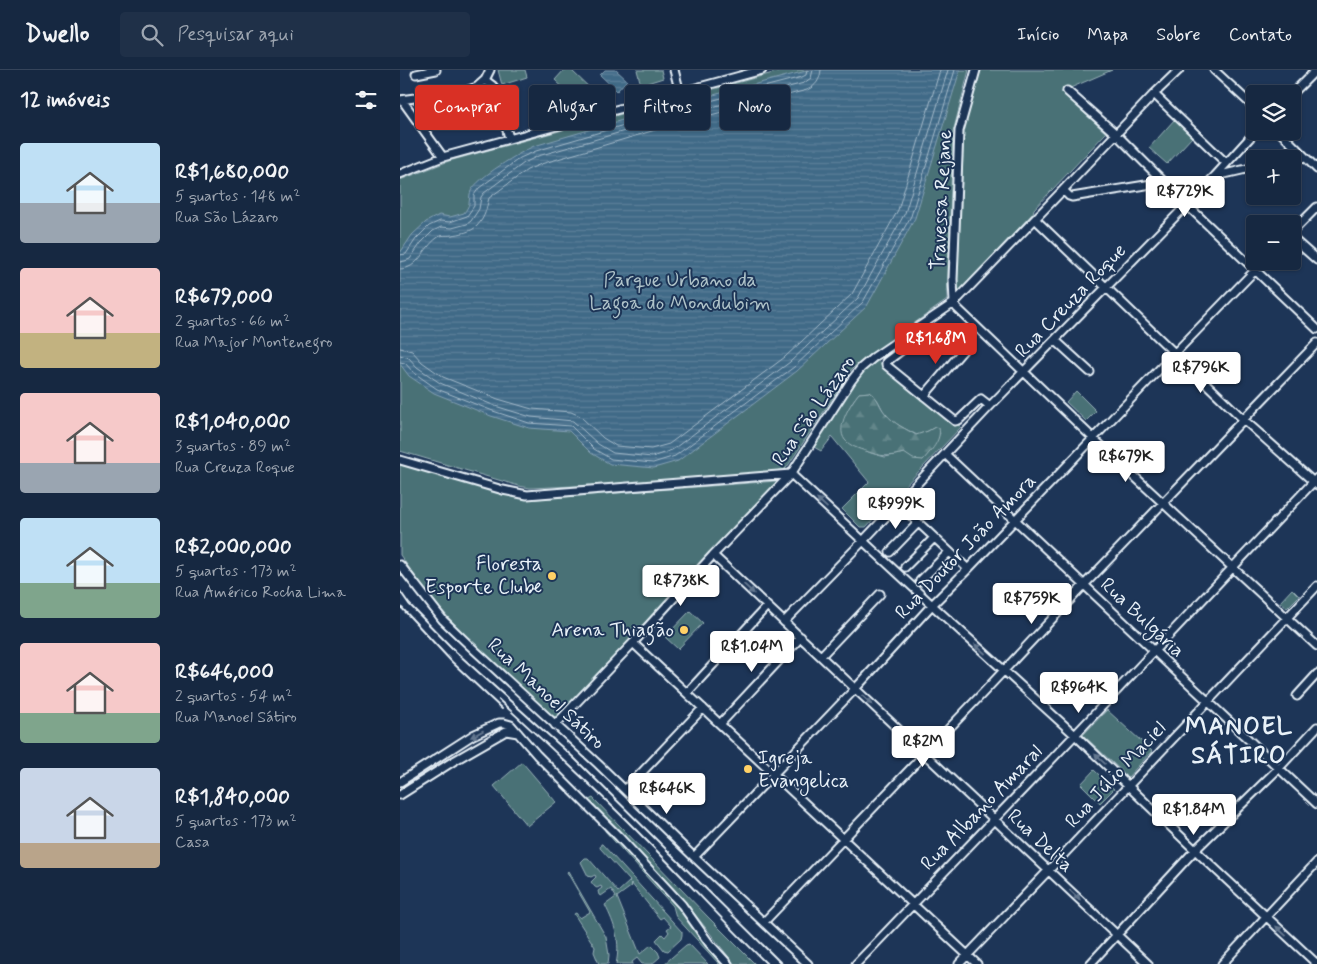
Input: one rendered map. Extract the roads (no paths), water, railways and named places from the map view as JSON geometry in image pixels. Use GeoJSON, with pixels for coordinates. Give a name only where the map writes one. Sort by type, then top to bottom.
{"type":"FeatureCollection","features":[{"type":"Feature","properties":{"kind":"street"},"geometry":{"type":"LineString","coordinates":[[416,74],[436,70]]}},
{"type":"Feature","properties":{"kind":"street"},"geometry":{"type":"LineString","coordinates":[[443,157],[401,100],[466,91],[477,87],[485,80],[490,70]]}},
{"type":"Feature","properties":{"kind":"street"},"geometry":{"type":"LineString","coordinates":[[674,70],[678,85]]}},
{"type":"Feature","properties":{"kind":"street"},"geometry":{"type":"LineString","coordinates":[[709,85],[762,70]]}},
{"type":"Feature","properties":{"kind":"street","name":"Travessa Rejane"},"geometry":{"type":"LineString","coordinates":[[954,303],[953,279],[959,130],[976,70]]}},
{"type":"Feature","properties":{"kind":"street","name":"Rua São Lázaro"},"geometry":{"type":"LineString","coordinates":[[555,725],[713,555],[792,474],[861,368],[874,357],[954,303],[1179,70]]}},
{"type":"Feature","properties":{"kind":"street"},"geometry":{"type":"LineString","coordinates":[[1214,70],[1246,100]]}},
{"type":"Feature","properties":{"kind":"street"},"geometry":{"type":"LineString","coordinates":[[1301,85],[1316,70]]}},
{"type":"Feature","properties":{"kind":"street"},"geometry":{"type":"LineString","coordinates":[[485,80],[493,86],[498,94],[509,138]]}},
{"type":"Feature","properties":{"kind":"street"},"geometry":{"type":"LineString","coordinates":[[1067,91],[1116,134],[1246,261]]}},
{"type":"Feature","properties":{"kind":"street"},"geometry":{"type":"LineString","coordinates":[[1154,94],[1226,163]]}},
{"type":"Feature","properties":{"kind":"street"},"geometry":{"type":"LineString","coordinates":[[400,174],[443,157],[625,107]]}},
{"type":"Feature","properties":{"kind":"street","name":"Rua Creuza Roque"},"geometry":{"type":"LineString","coordinates":[[784,622],[1248,140]]}},
{"type":"Feature","properties":{"kind":"street"},"geometry":{"type":"LineString","coordinates":[[1288,140],[1317,169]]}},
{"type":"Feature","properties":{"kind":"street"},"geometry":{"type":"LineString","coordinates":[[1301,159],[1305,158]]}},
{"type":"Feature","properties":{"kind":"street"},"geometry":{"type":"LineString","coordinates":[[1215,176],[1246,169]]}},
{"type":"Feature","properties":{"kind":"street"},"geometry":{"type":"LineString","coordinates":[[1063,190],[1072,197],[1164,182]]}},
{"type":"Feature","properties":{"kind":"street"},"geometry":{"type":"LineString","coordinates":[[1301,223],[1317,207]]}},
{"type":"Feature","properties":{"kind":"street"},"geometry":{"type":"LineString","coordinates":[[1035,219],[1243,419],[1316,482]]}},
{"type":"Feature","properties":{"kind":"street"},"geometry":{"type":"LineString","coordinates":[[1301,246],[1317,260]]}},
{"type":"Feature","properties":{"kind":"street"},"geometry":{"type":"LineString","coordinates":[[1256,270],[1317,329]]}},
{"type":"Feature","properties":{"kind":"street","name":"Rua Doutor João Amora"},"geometry":{"type":"LineString","coordinates":[[694,857],[1174,353],[1256,270]]}},
{"type":"Feature","properties":{"kind":"street"},"geometry":{"type":"LineString","coordinates":[[954,303],[1093,438],[1317,646]]}},
{"type":"Feature","properties":{"kind":"street"},"geometry":{"type":"LineString","coordinates":[[923,334],[885,364],[956,421],[981,399],[990,406]]}},
{"type":"Feature","properties":{"kind":"street"},"geometry":{"type":"LineString","coordinates":[[1055,340],[1090,372]]}},
{"type":"Feature","properties":{"kind":"street"},"geometry":{"type":"LineString","coordinates":[[764,922],[1163,502],[1317,343]]}},
{"type":"Feature","properties":{"kind":"street"},"geometry":{"type":"LineString","coordinates":[[924,396],[965,348]]}},
{"type":"Feature","properties":{"kind":"street","name":"Rua Bulgária"},"geometry":{"type":"LineString","coordinates":[[945,454],[1317,804]]}},
{"type":"Feature","properties":{"kind":"street"},"geometry":{"type":"LineString","coordinates":[[400,460],[503,490],[527,495],[792,474],[932,606],[1075,735],[1317,964]]}},
{"type":"Feature","properties":{"kind":"street","name":"Rua Albano Amaral"},"geometry":{"type":"LineString","coordinates":[[856,964],[1075,735],[1153,650],[1316,482]]}},
{"type":"Feature","properties":{"kind":"street"},"geometry":{"type":"LineString","coordinates":[[908,513],[968,569]]}},
{"type":"Feature","properties":{"kind":"street"},"geometry":{"type":"LineString","coordinates":[[890,552],[918,523]]}},
{"type":"Feature","properties":{"kind":"street"},"geometry":{"type":"LineString","coordinates":[[905,567],[934,538]]}},
{"type":"Feature","properties":{"kind":"street"},"geometry":{"type":"LineString","coordinates":[[920,581],[949,552]]}},
{"type":"Feature","properties":{"kind":"street","name":"Rua Delta"},"geometry":{"type":"LineString","coordinates":[[713,555],[1148,964]]}},
{"type":"Feature","properties":{"kind":"street","name":"Rua Manoel Sátiro"},"geometry":{"type":"LineString","coordinates":[[400,565],[443,620],[808,964]]}},
{"type":"Feature","properties":{"kind":"street","name":"Rua Júlio Maciel"},"geometry":{"type":"LineString","coordinates":[[959,964],[1317,586]]}},
{"type":"Feature","properties":{"kind":"street"},"geometry":{"type":"LineString","coordinates":[[821,656],[880,594]]}},
{"type":"Feature","properties":{"kind":"street"},"geometry":{"type":"LineString","coordinates":[[687,693],[767,606]]}},
{"type":"Feature","properties":{"kind":"street"},"geometry":{"type":"LineString","coordinates":[[720,724],[800,637]]}},
{"type":"Feature","properties":{"kind":"street"},"geometry":{"type":"LineString","coordinates":[[633,643],[976,964]]}},
{"type":"Feature","properties":{"kind":"street"},"geometry":{"type":"LineString","coordinates":[[1297,696],[1317,674]]}},
{"type":"Feature","properties":{"kind":"street"},"geometry":{"type":"LineString","coordinates":[[625,790],[703,708]]}},
{"type":"Feature","properties":{"kind":"street"},"geometry":{"type":"LineString","coordinates":[[400,782],[474,735],[499,723],[508,723],[515,728],[537,755],[682,905],[728,964]]}},
{"type":"Feature","properties":{"kind":"street"},"geometry":{"type":"LineString","coordinates":[[1090,964],[1195,850],[1279,768],[1317,727]]}},
{"type":"Feature","properties":{"kind":"street"},"geometry":{"type":"LineString","coordinates":[[400,795],[506,731],[518,733]]}},
{"type":"Feature","properties":{"kind":"street"},"geometry":{"type":"LineString","coordinates":[[446,753],[452,762]]}},
{"type":"Feature","properties":{"kind":"street"},"geometry":{"type":"LineString","coordinates":[[1222,964],[1317,862]]}},
{"type":"Feature","properties":{"kind":"water"},"geometry":{"type":"Polygon","coordinates":[[[605,70],[616,70],[627,80],[617,91],[615,85],[611,85],[600,75],[605,70]]]}},
{"type":"Feature","properties":{"kind":"water","name":"Parque Urbano da Lagoa do Mondubim"},"geometry":{"type":"Polygon","coordinates":[[[810,70],[960,70],[915,218],[867,306],[797,371],[678,461],[654,468],[610,464],[591,453],[569,431],[529,428],[491,416],[434,393],[409,376],[400,364],[400,253],[412,235],[426,222],[439,215],[450,217],[464,213],[471,191],[475,185],[490,172],[534,146],[589,130],[615,130],[615,122],[625,119],[625,130],[710,130],[710,96],[720,93],[720,130],[790,130],[790,85],[752,85],[810,70]]]}},
{"type":"Feature","properties":{"kind":"railway"},"geometry":{"type":"LineString","coordinates":[[400,591],[409,604],[456,652],[574,758],[782,964]]}},
{"type":"Feature","properties":{"kind":"railway"},"geometry":{"type":"LineString","coordinates":[[400,606],[452,662],[502,709]]}},
{"type":"Feature","properties":{"kind":"railway"},"geometry":{"type":"LineString","coordinates":[[499,700],[609,803],[767,964]]}},
{"type":"Feature","properties":{"kind":"place","name":"Floresta Esporte Clube"},"geometry":{"type":"Point","coordinates":[552,576]}},
{"type":"Feature","properties":{"kind":"place","name":"Arena Thiagão"},"geometry":{"type":"Point","coordinates":[684,630]}},
{"type":"Feature","properties":{"kind":"place","name":"Igreja Evangelica"},"geometry":{"type":"Point","coordinates":[748,769]}},
{"type":"Feature","properties":{"kind":"district","name":"MANOEL SÁTIRO"},"geometry":{"type":"Point","coordinates":[1239,742]}}]}
